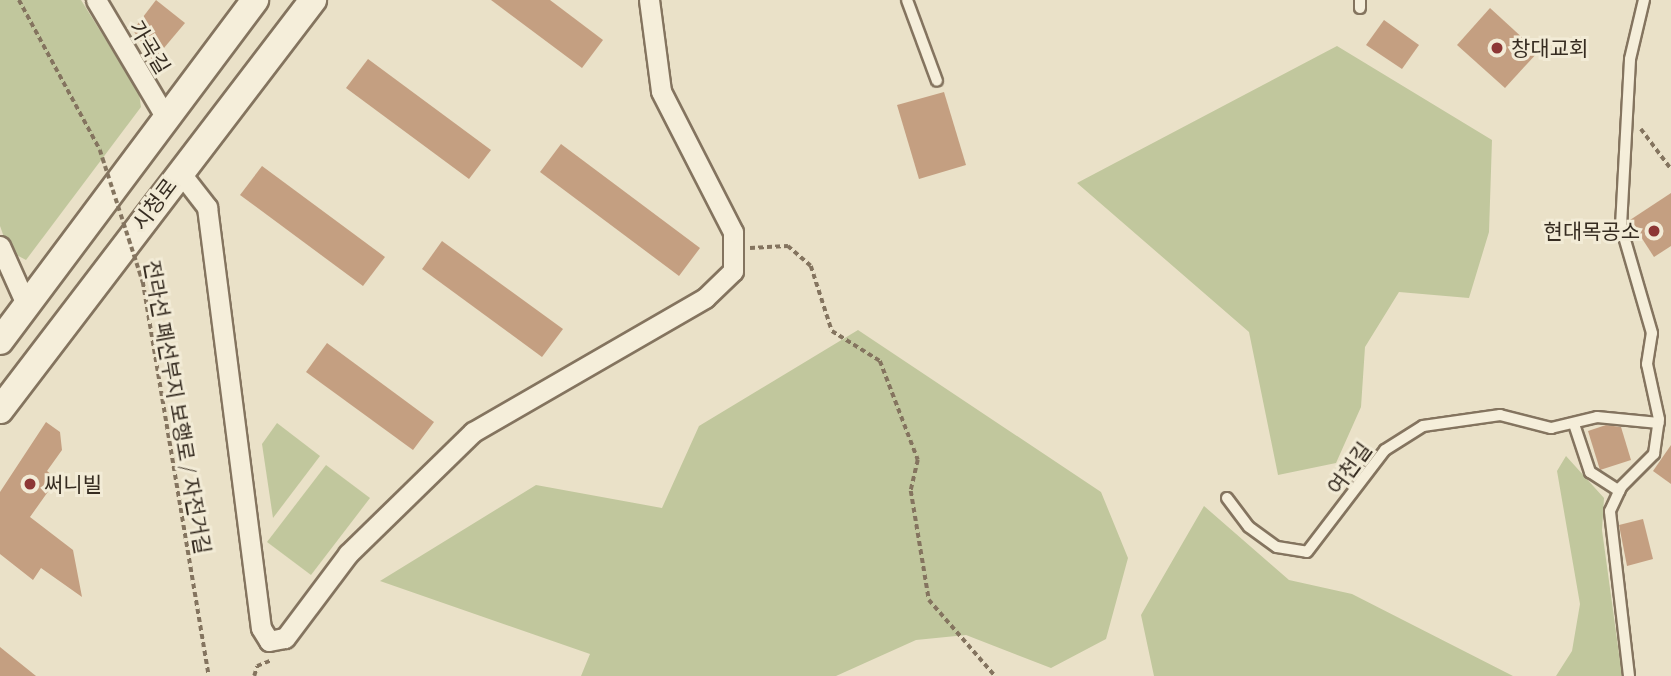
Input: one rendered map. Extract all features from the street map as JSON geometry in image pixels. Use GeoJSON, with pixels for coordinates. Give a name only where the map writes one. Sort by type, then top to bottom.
{"type":"FeatureCollection","features":[{"type":"Feature","properties":{"kind":"street","name":"가곡길"},"geometry":{"type":"LineString","coordinates":[[96,0],[166,118]]}},
{"type":"Feature","properties":{"kind":"street","name":"시청로"},"geometry":{"type":"LineString","coordinates":[[0,341],[255,0]]}},
{"type":"Feature","properties":{"kind":"street","name":"시청로"},"geometry":{"type":"LineString","coordinates":[[0,410],[179,171],[313,0]]}},
{"type":"Feature","properties":{"kind":"street"},"geometry":{"type":"LineString","coordinates":[[179,171],[207,207],[256,591],[269,641],[285,638],[348,554],[474,432],[713,292],[733,271],[737,247],[661,91],[649,0]]}},
{"type":"Feature","properties":{"kind":"street"},"geometry":{"type":"LineString","coordinates":[[0,246],[26,304]]}},
{"type":"Feature","properties":{"kind":"lane"},"geometry":{"type":"LineString","coordinates":[[907,0],[937,81]]}},
{"type":"Feature","properties":{"kind":"lane"},"geometry":{"type":"LineString","coordinates":[[1629,676],[1609,518],[1619,491],[1648,463],[1658,423],[1647,364],[1651,333],[1621,226],[1630,59],[1644,0]]}},
{"type":"Feature","properties":{"kind":"lane","name":"여천길"},"geometry":{"type":"LineString","coordinates":[[1227,498],[1249,527],[1277,547],[1307,552],[1385,450],[1411,431],[1500,415],[1550,428],[1597,416],[1658,423]]}},
{"type":"Feature","properties":{"kind":"lane"},"geometry":{"type":"LineString","coordinates":[[1574,424],[1590,472],[1619,491]]}},
{"type":"Feature","properties":{"kind":"path","name":"전라선 폐선부지 보행로 / 자전거길"},"geometry":{"type":"LineString","coordinates":[[19,0],[100,150],[143,282],[209,676]]}},
{"type":"Feature","properties":{"kind":"path"},"geometry":{"type":"LineString","coordinates":[[1629,114],[1671,169]]}},
{"type":"Feature","properties":{"kind":"path"},"geometry":{"type":"LineString","coordinates":[[737,247],[788,246],[811,266],[832,331],[880,361],[918,460],[911,491],[929,600],[995,676]]}},
{"type":"Feature","properties":{"kind":"green space"},"geometry":{"type":"Polygon","coordinates":[[[0,0],[81,0],[139,93],[141,107],[26,260],[9,251],[0,226],[0,0]]]}},
{"type":"Feature","properties":{"kind":"green space"},"geometry":{"type":"Polygon","coordinates":[[[1337,46],[1492,140],[1489,232],[1469,298],[1399,292],[1365,347],[1361,407],[1336,463],[1278,475],[1249,332],[1077,183],[1337,46]]]}},
{"type":"Feature","properties":{"kind":"green space"},"geometry":{"type":"Polygon","coordinates":[[[858,330],[1101,492],[1128,558],[1106,639],[1051,668],[966,635],[916,640],[836,676],[581,676],[590,654],[380,581],[536,485],[662,508],[699,426],[858,330]]]}},
{"type":"Feature","properties":{"kind":"green space"},"geometry":{"type":"Polygon","coordinates":[[[277,423],[320,456],[273,518],[262,444],[277,423]]]}},
{"type":"Feature","properties":{"kind":"green space"},"geometry":{"type":"Polygon","coordinates":[[[1566,456],[1604,498],[1602,530],[1622,676],[1556,676],[1572,651],[1580,604],[1557,471],[1566,456]]]}},
{"type":"Feature","properties":{"kind":"green space"},"geometry":{"type":"Polygon","coordinates":[[[326,465],[370,498],[311,575],[267,542],[326,465]]]}},
{"type":"Feature","properties":{"kind":"green space"},"geometry":{"type":"Polygon","coordinates":[[[1204,506],[1289,580],[1352,594],[1513,676],[1154,676],[1141,615],[1204,506]]]}},
{"type":"Feature","properties":{"kind":"building"},"geometry":{"type":"Polygon","coordinates":[[[156,0],[185,23],[153,61],[133,30],[156,0]]]}},
{"type":"Feature","properties":{"kind":"building"},"geometry":{"type":"Polygon","coordinates":[[[491,0],[550,0],[603,40],[582,68],[491,0]]]}},
{"type":"Feature","properties":{"kind":"building","name":"창대교회"},"geometry":{"type":"Polygon","coordinates":[[[1490,8],[1538,52],[1505,88],[1457,45],[1490,8]]]}},
{"type":"Feature","properties":{"kind":"building"},"geometry":{"type":"Polygon","coordinates":[[[1384,20],[1419,45],[1402,69],[1366,45],[1384,20]]]}},
{"type":"Feature","properties":{"kind":"building"},"geometry":{"type":"Polygon","coordinates":[[[368,59],[491,150],[469,179],[346,88],[368,59]]]}},
{"type":"Feature","properties":{"kind":"building"},"geometry":{"type":"Polygon","coordinates":[[[944,92],[966,165],[919,179],[897,105],[944,92]]]}},
{"type":"Feature","properties":{"kind":"building"},"geometry":{"type":"Polygon","coordinates":[[[561,144],[700,248],[679,276],[540,172],[561,144]]]}},
{"type":"Feature","properties":{"kind":"building"},"geometry":{"type":"Polygon","coordinates":[[[262,166],[385,257],[363,286],[240,195],[262,166]]]}},
{"type":"Feature","properties":{"kind":"building","name":"현대목공소"},"geometry":{"type":"Polygon","coordinates":[[[1671,193],[1671,246],[1654,257],[1630,220],[1671,193]]]}},
{"type":"Feature","properties":{"kind":"building"},"geometry":{"type":"Polygon","coordinates":[[[442,241],[563,329],[542,357],[422,269],[442,241]]]}},
{"type":"Feature","properties":{"kind":"building"},"geometry":{"type":"Polygon","coordinates":[[[327,343],[434,422],[413,450],[306,372],[327,343]]]}},
{"type":"Feature","properties":{"kind":"building"},"geometry":{"type":"Polygon","coordinates":[[[46,422],[60,432],[62,450],[47,471],[57,479],[30,517],[73,550],[82,597],[41,568],[33,580],[0,554],[0,492],[46,422]]]}},
{"type":"Feature","properties":{"kind":"building"},"geometry":{"type":"Polygon","coordinates":[[[1606,425],[1621,427],[1631,460],[1600,470],[1588,431],[1606,425]]]}},
{"type":"Feature","properties":{"kind":"building"},"geometry":{"type":"Polygon","coordinates":[[[1671,445],[1671,484],[1653,471],[1671,445]]]}},
{"type":"Feature","properties":{"kind":"building"},"geometry":{"type":"Polygon","coordinates":[[[1643,519],[1653,559],[1627,566],[1619,525],[1643,519]]]}},
{"type":"Feature","properties":{"kind":"building"},"geometry":{"type":"Polygon","coordinates":[[[0,647],[36,676],[0,676],[0,647]]]}},
{"type":"Feature","properties":{"kind":"place","name":"창대교회"},"geometry":{"type":"Point","coordinates":[1497,48]}},
{"type":"Feature","properties":{"kind":"place","name":"현대목공소"},"geometry":{"type":"Point","coordinates":[1654,231]}},
{"type":"Feature","properties":{"kind":"place","name":"써니빌"},"geometry":{"type":"Point","coordinates":[30,484]}}]}
